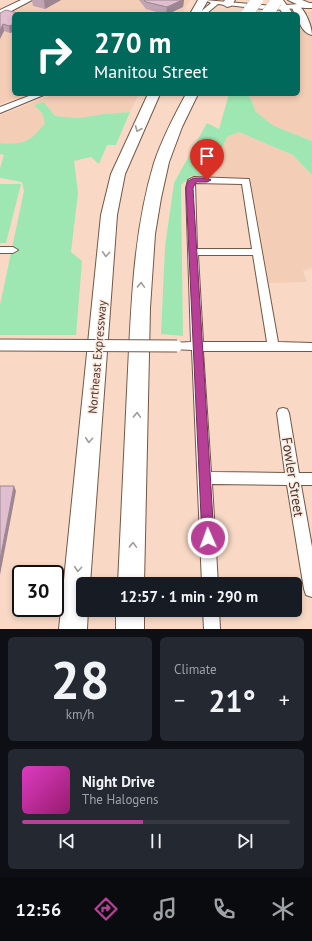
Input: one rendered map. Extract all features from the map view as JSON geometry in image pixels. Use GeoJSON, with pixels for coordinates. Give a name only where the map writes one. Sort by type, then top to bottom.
{"type":"FeatureCollection","features":[{"type":"Feature","properties":{"kind":"highway"},"geometry":{"type":"LineString","coordinates":[[196,12],[203,0]]}},
{"type":"Feature","properties":{"kind":"highway"},"geometry":{"type":"LineString","coordinates":[[248,12],[257,0]]}},
{"type":"Feature","properties":{"kind":"highway"},"geometry":{"type":"LineString","coordinates":[[267,12],[272,0]]}},
{"type":"Feature","properties":{"kind":"highway"},"geometry":{"type":"LineString","coordinates":[[268,12],[277,0]]}},
{"type":"Feature","properties":{"kind":"highway"},"geometry":{"type":"LineString","coordinates":[[290,6],[309,4]]}},
{"type":"Feature","properties":{"kind":"highway","name":"Northeast Expressway"},"geometry":{"type":"LineString","coordinates":[[72,629],[109,215],[118,174],[153,96]]}},
{"type":"Feature","properties":{"kind":"highway"},"geometry":{"type":"LineString","coordinates":[[131,577],[142,269],[151,207],[161,163],[173,131],[191,96]]}},
{"type":"Feature","properties":{"kind":"highway"},"geometry":{"type":"LineString","coordinates":[[161,163],[202,96]]}},
{"type":"Feature","properties":{"kind":"highway"},"geometry":{"type":"LineString","coordinates":[[130,617],[130,629]]}},
{"type":"Feature","properties":{"kind":"main road"},"geometry":{"type":"LineString","coordinates":[[0,9],[18,0]]}},
{"type":"Feature","properties":{"kind":"main road"},"geometry":{"type":"LineString","coordinates":[[0,14],[28,0]]}},
{"type":"Feature","properties":{"kind":"main road"},"geometry":{"type":"LineString","coordinates":[[277,0],[290,6]]}},
{"type":"Feature","properties":{"kind":"main road"},"geometry":{"type":"LineString","coordinates":[[309,4],[312,26]]}},
{"type":"Feature","properties":{"kind":"main road"},"geometry":{"type":"LineString","coordinates":[[300,19],[308,30],[312,32]]}},
{"type":"Feature","properties":{"kind":"main road"},"geometry":{"type":"LineString","coordinates":[[300,30],[304,36],[312,42]]}},
{"type":"Feature","properties":{"kind":"street"},"geometry":{"type":"LineString","coordinates":[[205,12],[220,1],[290,6]]}},
{"type":"Feature","properties":{"kind":"street"},"geometry":{"type":"LineString","coordinates":[[215,12],[220,1]]}},
{"type":"Feature","properties":{"kind":"street"},"geometry":{"type":"LineString","coordinates":[[0,110],[37,96]]}},
{"type":"Feature","properties":{"kind":"street"},"geometry":{"type":"LineString","coordinates":[[210,577],[206,478],[190,188],[191,182],[194,180],[246,181],[273,346]]}},
{"type":"Feature","properties":{"kind":"street"},"geometry":{"type":"LineString","coordinates":[[0,250],[13,250]]}},
{"type":"Feature","properties":{"kind":"street"},"geometry":{"type":"LineString","coordinates":[[193,252],[257,252]]}},
{"type":"Feature","properties":{"kind":"street"},"geometry":{"type":"LineString","coordinates":[[0,345],[312,346]]}},
{"type":"Feature","properties":{"kind":"street","name":"Fowler Street"},"geometry":{"type":"LineString","coordinates":[[283,413],[312,589]]}},
{"type":"Feature","properties":{"kind":"street"},"geometry":{"type":"LineString","coordinates":[[206,478],[312,479]]}},
{"type":"Feature","properties":{"kind":"street"},"geometry":{"type":"LineString","coordinates":[[211,617],[212,629]]}},
{"type":"Feature","properties":{"kind":"shaded area"},"geometry":{"type":"Polygon","coordinates":[[[36,0],[190,0],[183,12],[12,12],[36,0]]]}},
{"type":"Feature","properties":{"kind":"shaded area"},"geometry":{"type":"Polygon","coordinates":[[[312,11],[312,141],[274,126],[256,112],[249,96],[300,96],[300,12],[312,11]]]}},
{"type":"Feature","properties":{"kind":"shaded area"},"geometry":{"type":"Polygon","coordinates":[[[12,12],[12,96],[21,96],[0,104],[0,18],[12,12]]]}},
{"type":"Feature","properties":{"kind":"shaded area"},"geometry":{"type":"Polygon","coordinates":[[[50,96],[138,96],[130,112],[79,118],[55,116],[44,102],[35,105],[42,113],[45,123],[32,139],[18,145],[0,143],[0,115],[50,96]]]}},
{"type":"Feature","properties":{"kind":"shaded area"},"geometry":{"type":"Polygon","coordinates":[[[239,132],[293,155],[312,175],[312,268],[303,271],[307,282],[269,283],[250,178],[210,176],[227,137],[239,132]]]}},
{"type":"Feature","properties":{"kind":"green space"},"geometry":{"type":"Polygon","coordinates":[[[228,96],[249,96],[256,112],[274,126],[312,141],[312,175],[293,155],[239,132],[227,137],[210,176],[191,176],[181,185],[183,336],[161,334],[165,247],[174,183],[207,123],[219,129],[228,96]]]}},
{"type":"Feature","properties":{"kind":"green space"},"geometry":{"type":"Polygon","coordinates":[[[44,102],[55,116],[79,118],[130,112],[116,145],[107,145],[99,164],[91,157],[74,161],[78,193],[71,252],[82,261],[76,335],[0,335],[0,305],[24,191],[22,182],[0,178],[0,168],[4,155],[0,154],[0,143],[21,143],[35,134],[45,123],[42,113],[34,105],[44,102]]]}},
{"type":"Feature","properties":{"kind":"green space"},"geometry":{"type":"Polygon","coordinates":[[[0,184],[21,184],[6,243],[0,243],[0,184]]]}},
{"type":"Feature","properties":{"kind":"building"},"geometry":{"type":"Polygon","coordinates":[[[144,0],[182,0],[167,7],[146,2],[144,0]]]}},
{"type":"Feature","properties":{"kind":"building"},"geometry":{"type":"Polygon","coordinates":[[[6,10],[14,12],[12,12],[12,25],[9,26],[3,24],[0,30],[0,13],[6,10]]]}},
{"type":"Feature","properties":{"kind":"building"},"geometry":{"type":"Polygon","coordinates":[[[0,486],[14,486],[0,560],[0,486]]]}},
{"type":"Feature","properties":{"kind":"route"},"geometry":{"type":"LineString","coordinates":[[207,180],[194,180],[191,182],[190,188],[191,232],[206,478],[208,538]]}}]}
